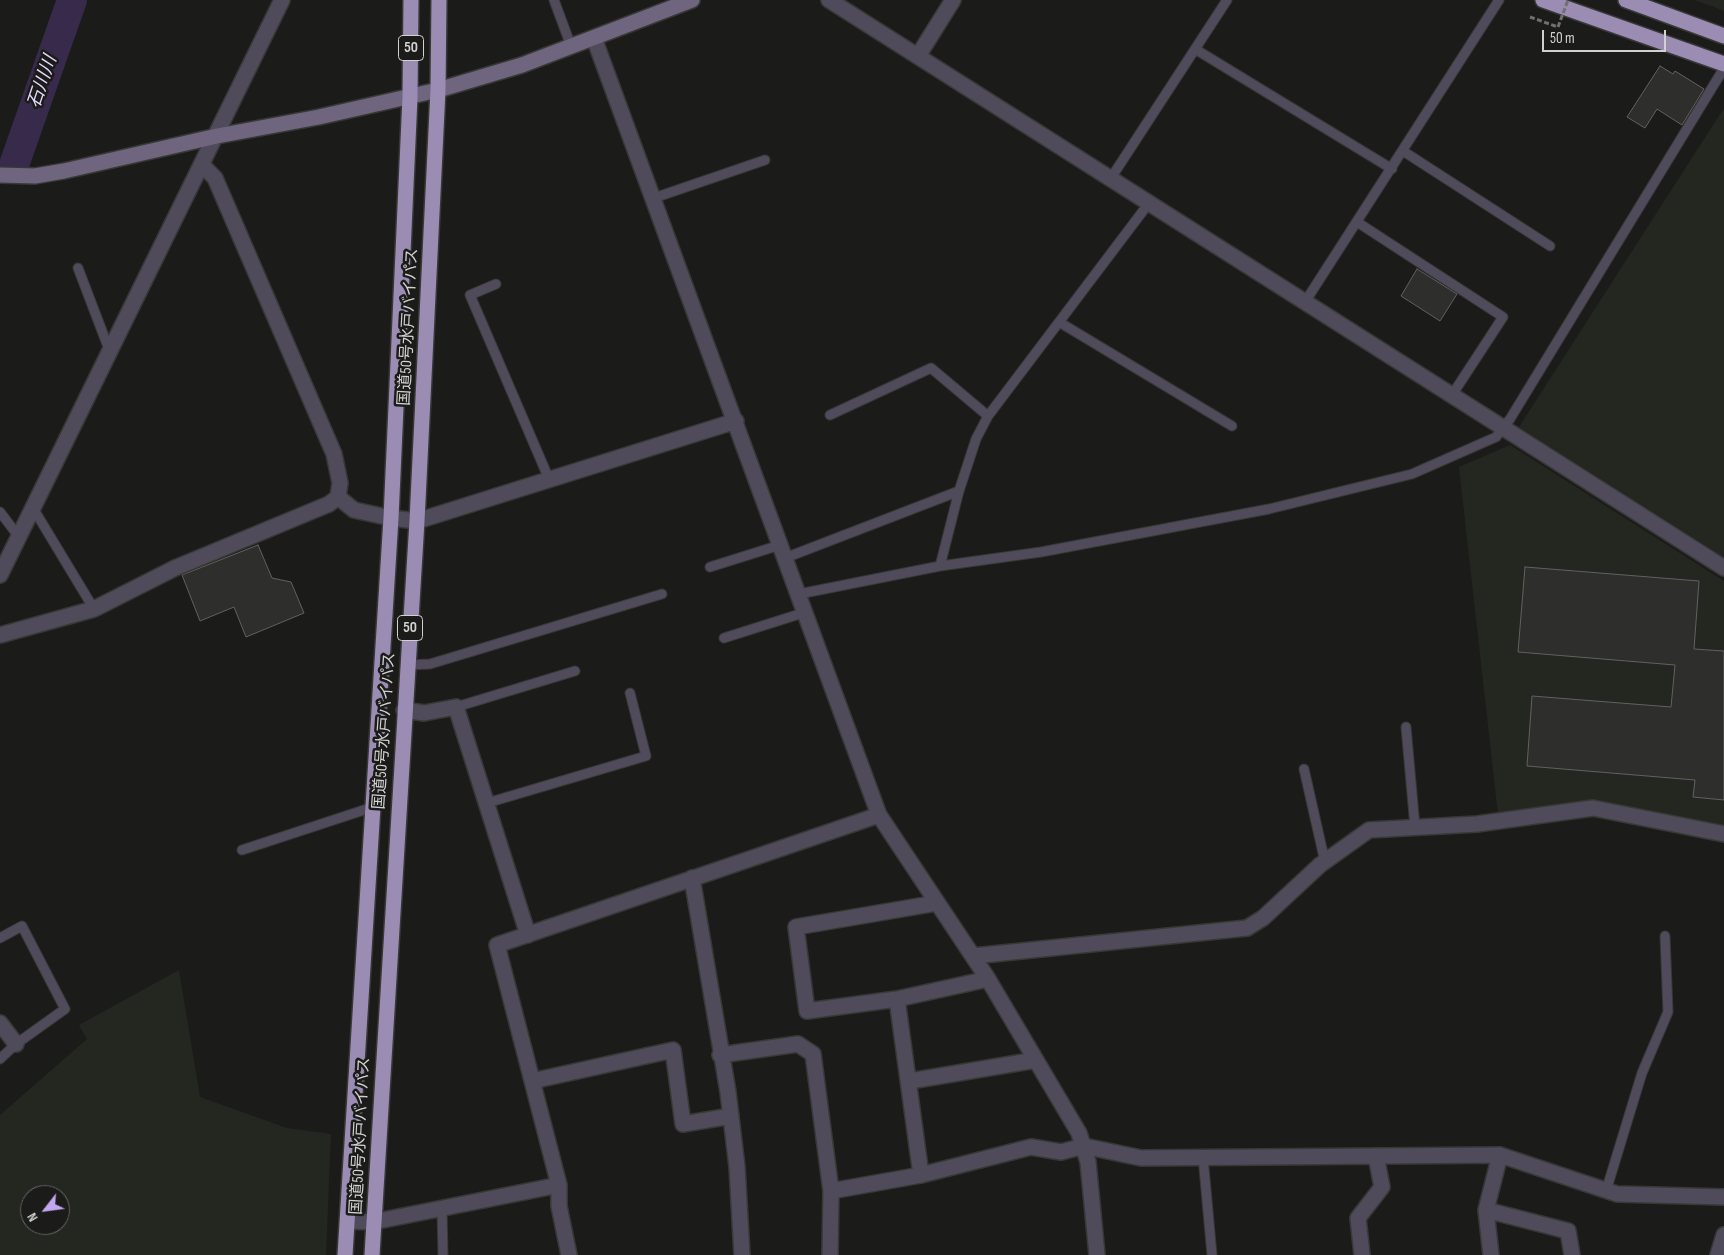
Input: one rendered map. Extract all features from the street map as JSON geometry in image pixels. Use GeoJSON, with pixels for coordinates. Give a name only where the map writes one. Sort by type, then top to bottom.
{"type":"FeatureCollection","features":[{"type":"Feature","properties":{"kind":"highway","name":"国道50号水戸バイパス"},"geometry":{"type":"LineString","coordinates":[[346,1255],[391,518],[410,96],[411,0]]}},
{"type":"Feature","properties":{"kind":"highway","name":"国道50号水戸バイパス"},"geometry":{"type":"LineString","coordinates":[[372,1255],[417,521],[438,90],[439,0]]}},
{"type":"Feature","properties":{"kind":"highway"},"geometry":{"type":"LineString","coordinates":[[1543,0],[1724,64]]}},
{"type":"Feature","properties":{"kind":"highway"},"geometry":{"type":"LineString","coordinates":[[1626,0],[1724,36]]}},
{"type":"Feature","properties":{"kind":"street"},"geometry":{"type":"LineString","coordinates":[[0,574],[217,136],[282,0]]}},
{"type":"Feature","properties":{"kind":"street"},"geometry":{"type":"LineString","coordinates":[[0,175],[35,176],[64,171],[217,136],[319,117],[438,90],[522,65],[594,38],[662,6],[692,0]]}},
{"type":"Feature","properties":{"kind":"street"},"geometry":{"type":"LineString","coordinates":[[829,0],[1112,178],[1452,395],[1503,430],[1724,568]]}},
{"type":"Feature","properties":{"kind":"street"},"geometry":{"type":"LineString","coordinates":[[918,56],[953,0]]}},
{"type":"Feature","properties":{"kind":"street"},"geometry":{"type":"LineString","coordinates":[[594,38],[879,815],[973,956],[1079,1133],[1088,1162],[1097,1255]]}},
{"type":"Feature","properties":{"kind":"street"},"geometry":{"type":"LineString","coordinates":[[0,635],[94,609],[175,568],[329,504],[338,498],[340,484],[334,454],[215,178],[202,165]]}},
{"type":"Feature","properties":{"kind":"street"},"geometry":{"type":"LineString","coordinates":[[338,498],[354,510],[391,518],[417,521],[736,422]]}},
{"type":"Feature","properties":{"kind":"street"},"geometry":{"type":"LineString","coordinates":[[404,710],[424,713],[456,707],[528,935]]}},
{"type":"Feature","properties":{"kind":"street"},"geometry":{"type":"LineString","coordinates":[[973,956],[1247,928],[1263,918],[1325,862],[1369,830],[1477,824],[1593,808],[1724,834]]}},
{"type":"Feature","properties":{"kind":"street"},"geometry":{"type":"LineString","coordinates":[[569,1255],[559,1206],[559,1186],[497,945],[879,815]]}},
{"type":"Feature","properties":{"kind":"street"},"geometry":{"type":"LineString","coordinates":[[692,878],[731,1116],[737,1167],[742,1255]]}},
{"type":"Feature","properties":{"kind":"street"},"geometry":{"type":"LineString","coordinates":[[938,903],[796,927],[807,1011],[897,999],[988,980]]}},
{"type":"Feature","properties":{"kind":"street"},"geometry":{"type":"LineString","coordinates":[[897,999],[910,1081],[921,1175]]}},
{"type":"Feature","properties":{"kind":"street"},"geometry":{"type":"LineString","coordinates":[[0,1023],[16,1044]]}},
{"type":"Feature","properties":{"kind":"street"},"geometry":{"type":"LineString","coordinates":[[720,1055],[798,1044],[813,1054],[831,1191],[830,1255]]}},
{"type":"Feature","properties":{"kind":"street"},"geometry":{"type":"LineString","coordinates":[[532,1081],[673,1050],[683,1124],[731,1116]]}},
{"type":"Feature","properties":{"kind":"street"},"geometry":{"type":"LineString","coordinates":[[910,1081],[1036,1060]]}},
{"type":"Feature","properties":{"kind":"street"},"geometry":{"type":"LineString","coordinates":[[831,1191],[921,1175],[1031,1147],[1061,1152],[1084,1146],[1141,1158],[1500,1156],[1617,1194],[1724,1197]]}},
{"type":"Feature","properties":{"kind":"street"},"geometry":{"type":"LineString","coordinates":[[1362,1255],[1358,1218],[1382,1187],[1376,1156]]}},
{"type":"Feature","properties":{"kind":"street"},"geometry":{"type":"LineString","coordinates":[[1491,1255],[1486,1210],[1500,1156]]}},
{"type":"Feature","properties":{"kind":"street"},"geometry":{"type":"LineString","coordinates":[[348,1221],[374,1222],[559,1186]]}},
{"type":"Feature","properties":{"kind":"street"},"geometry":{"type":"LineString","coordinates":[[1486,1210],[1568,1232],[1572,1255]]}},
{"type":"Feature","properties":{"kind":"street"},"geometry":{"type":"LineString","coordinates":[[1718,1255],[1724,1235]]}},
{"type":"Feature","properties":{"kind":"lane"},"geometry":{"type":"LineString","coordinates":[[554,0],[571,46]]}},
{"type":"Feature","properties":{"kind":"lane"},"geometry":{"type":"LineString","coordinates":[[1112,178],[1227,0]]}},
{"type":"Feature","properties":{"kind":"lane"},"geometry":{"type":"LineString","coordinates":[[1305,302],[1499,0]]}},
{"type":"Feature","properties":{"kind":"lane"},"geometry":{"type":"LineString","coordinates":[[1195,49],[1392,168]]}},
{"type":"Feature","properties":{"kind":"lane"},"geometry":{"type":"LineString","coordinates":[[799,594],[940,566],[1070,547],[1269,509],[1412,474],[1496,437],[1503,430],[1724,68]]}},
{"type":"Feature","properties":{"kind":"lane"},"geometry":{"type":"LineString","coordinates":[[1403,151],[1550,246]]}},
{"type":"Feature","properties":{"kind":"lane"},"geometry":{"type":"LineString","coordinates":[[654,198],[765,160]]}},
{"type":"Feature","properties":{"kind":"lane"},"geometry":{"type":"LineString","coordinates":[[940,566],[959,491],[976,439],[988,416],[1149,203]]}},
{"type":"Feature","properties":{"kind":"lane"},"geometry":{"type":"LineString","coordinates":[[1357,222],[1503,317],[1452,395]]}},
{"type":"Feature","properties":{"kind":"lane"},"geometry":{"type":"LineString","coordinates":[[78,268],[110,352]]}},
{"type":"Feature","properties":{"kind":"lane"},"geometry":{"type":"LineString","coordinates":[[496,284],[470,295],[549,479]]}},
{"type":"Feature","properties":{"kind":"lane"},"geometry":{"type":"LineString","coordinates":[[1059,322],[1232,426]]}},
{"type":"Feature","properties":{"kind":"lane"},"geometry":{"type":"LineString","coordinates":[[830,415],[931,368],[988,416]]}},
{"type":"Feature","properties":{"kind":"lane"},"geometry":{"type":"LineString","coordinates":[[710,567],[783,552],[959,491]]}},
{"type":"Feature","properties":{"kind":"lane"},"geometry":{"type":"LineString","coordinates":[[33,508],[94,609]]}},
{"type":"Feature","properties":{"kind":"lane"},"geometry":{"type":"LineString","coordinates":[[0,512],[19,537]]}},
{"type":"Feature","properties":{"kind":"lane"},"geometry":{"type":"LineString","coordinates":[[407,665],[430,664],[662,594]]}},
{"type":"Feature","properties":{"kind":"lane"},"geometry":{"type":"LineString","coordinates":[[724,638],[806,612]]}},
{"type":"Feature","properties":{"kind":"lane"},"geometry":{"type":"LineString","coordinates":[[456,707],[575,672]]}},
{"type":"Feature","properties":{"kind":"lane"},"geometry":{"type":"LineString","coordinates":[[487,803],[646,756],[630,693]]}},
{"type":"Feature","properties":{"kind":"lane"},"geometry":{"type":"LineString","coordinates":[[1406,727],[1415,826]]}},
{"type":"Feature","properties":{"kind":"lane"},"geometry":{"type":"LineString","coordinates":[[1304,769],[1325,862]]}},
{"type":"Feature","properties":{"kind":"lane"},"geometry":{"type":"LineString","coordinates":[[242,850],[373,807]]}},
{"type":"Feature","properties":{"kind":"lane"},"geometry":{"type":"LineString","coordinates":[[0,938],[22,926],[65,1009],[16,1044],[0,1059]]}},
{"type":"Feature","properties":{"kind":"lane"},"geometry":{"type":"LineString","coordinates":[[1606,1191],[1642,1073],[1668,1012],[1665,936]]}},
{"type":"Feature","properties":{"kind":"lane"},"geometry":{"type":"LineString","coordinates":[[1203,1157],[1212,1255]]}},
{"type":"Feature","properties":{"kind":"lane"},"geometry":{"type":"LineString","coordinates":[[442,1210],[443,1255]]}},
{"type":"Feature","properties":{"kind":"path"},"geometry":{"type":"LineString","coordinates":[[1530,17],[1558,27],[1568,0]]}},
{"type":"Feature","properties":{"kind":"shaded area"},"geometry":{"type":"Polygon","coordinates":[[[1694,0],[1724,0],[1724,11],[1712,6],[1694,0]]]}},
{"type":"Feature","properties":{"kind":"shaded area"},"geometry":{"type":"Polygon","coordinates":[[[1724,108],[1724,557],[1519,427],[1724,108]]]}},
{"type":"Feature","properties":{"kind":"shaded area"},"geometry":{"type":"Polygon","coordinates":[[[1510,445],[1724,581],[1724,828],[1589,802],[1498,815],[1459,467],[1510,445]]]}},
{"type":"Feature","properties":{"kind":"shaded area"},"geometry":{"type":"Polygon","coordinates":[[[179,970],[200,1097],[287,1128],[331,1134],[326,1255],[0,1255],[0,1115],[87,1039],[79,1025],[179,970]]]}},
{"type":"Feature","properties":{"kind":"building"},"geometry":{"type":"Polygon","coordinates":[[[1660,66],[1673,74],[1675,71],[1704,89],[1682,125],[1657,109],[1645,128],[1627,117],[1660,66]]]}},
{"type":"Feature","properties":{"kind":"building"},"geometry":{"type":"Polygon","coordinates":[[[1417,269],[1457,294],[1440,321],[1401,296],[1417,269]]]}},
{"type":"Feature","properties":{"kind":"building"},"geometry":{"type":"Polygon","coordinates":[[[258,545],[272,578],[291,582],[304,613],[246,637],[234,607],[200,621],[182,575],[258,545]]]}},
{"type":"Feature","properties":{"kind":"building"},"geometry":{"type":"Polygon","coordinates":[[[1525,567],[1699,581],[1694,649],[1724,651],[1724,800],[1693,797],[1695,780],[1527,766],[1532,696],[1671,707],[1675,665],[1518,652],[1525,567]]]}},
{"type":"Feature","properties":{"kind":"waterway","name":"石川川"},"geometry":{"type":"LineString","coordinates":[[14,165],[72,0]]}}]}
